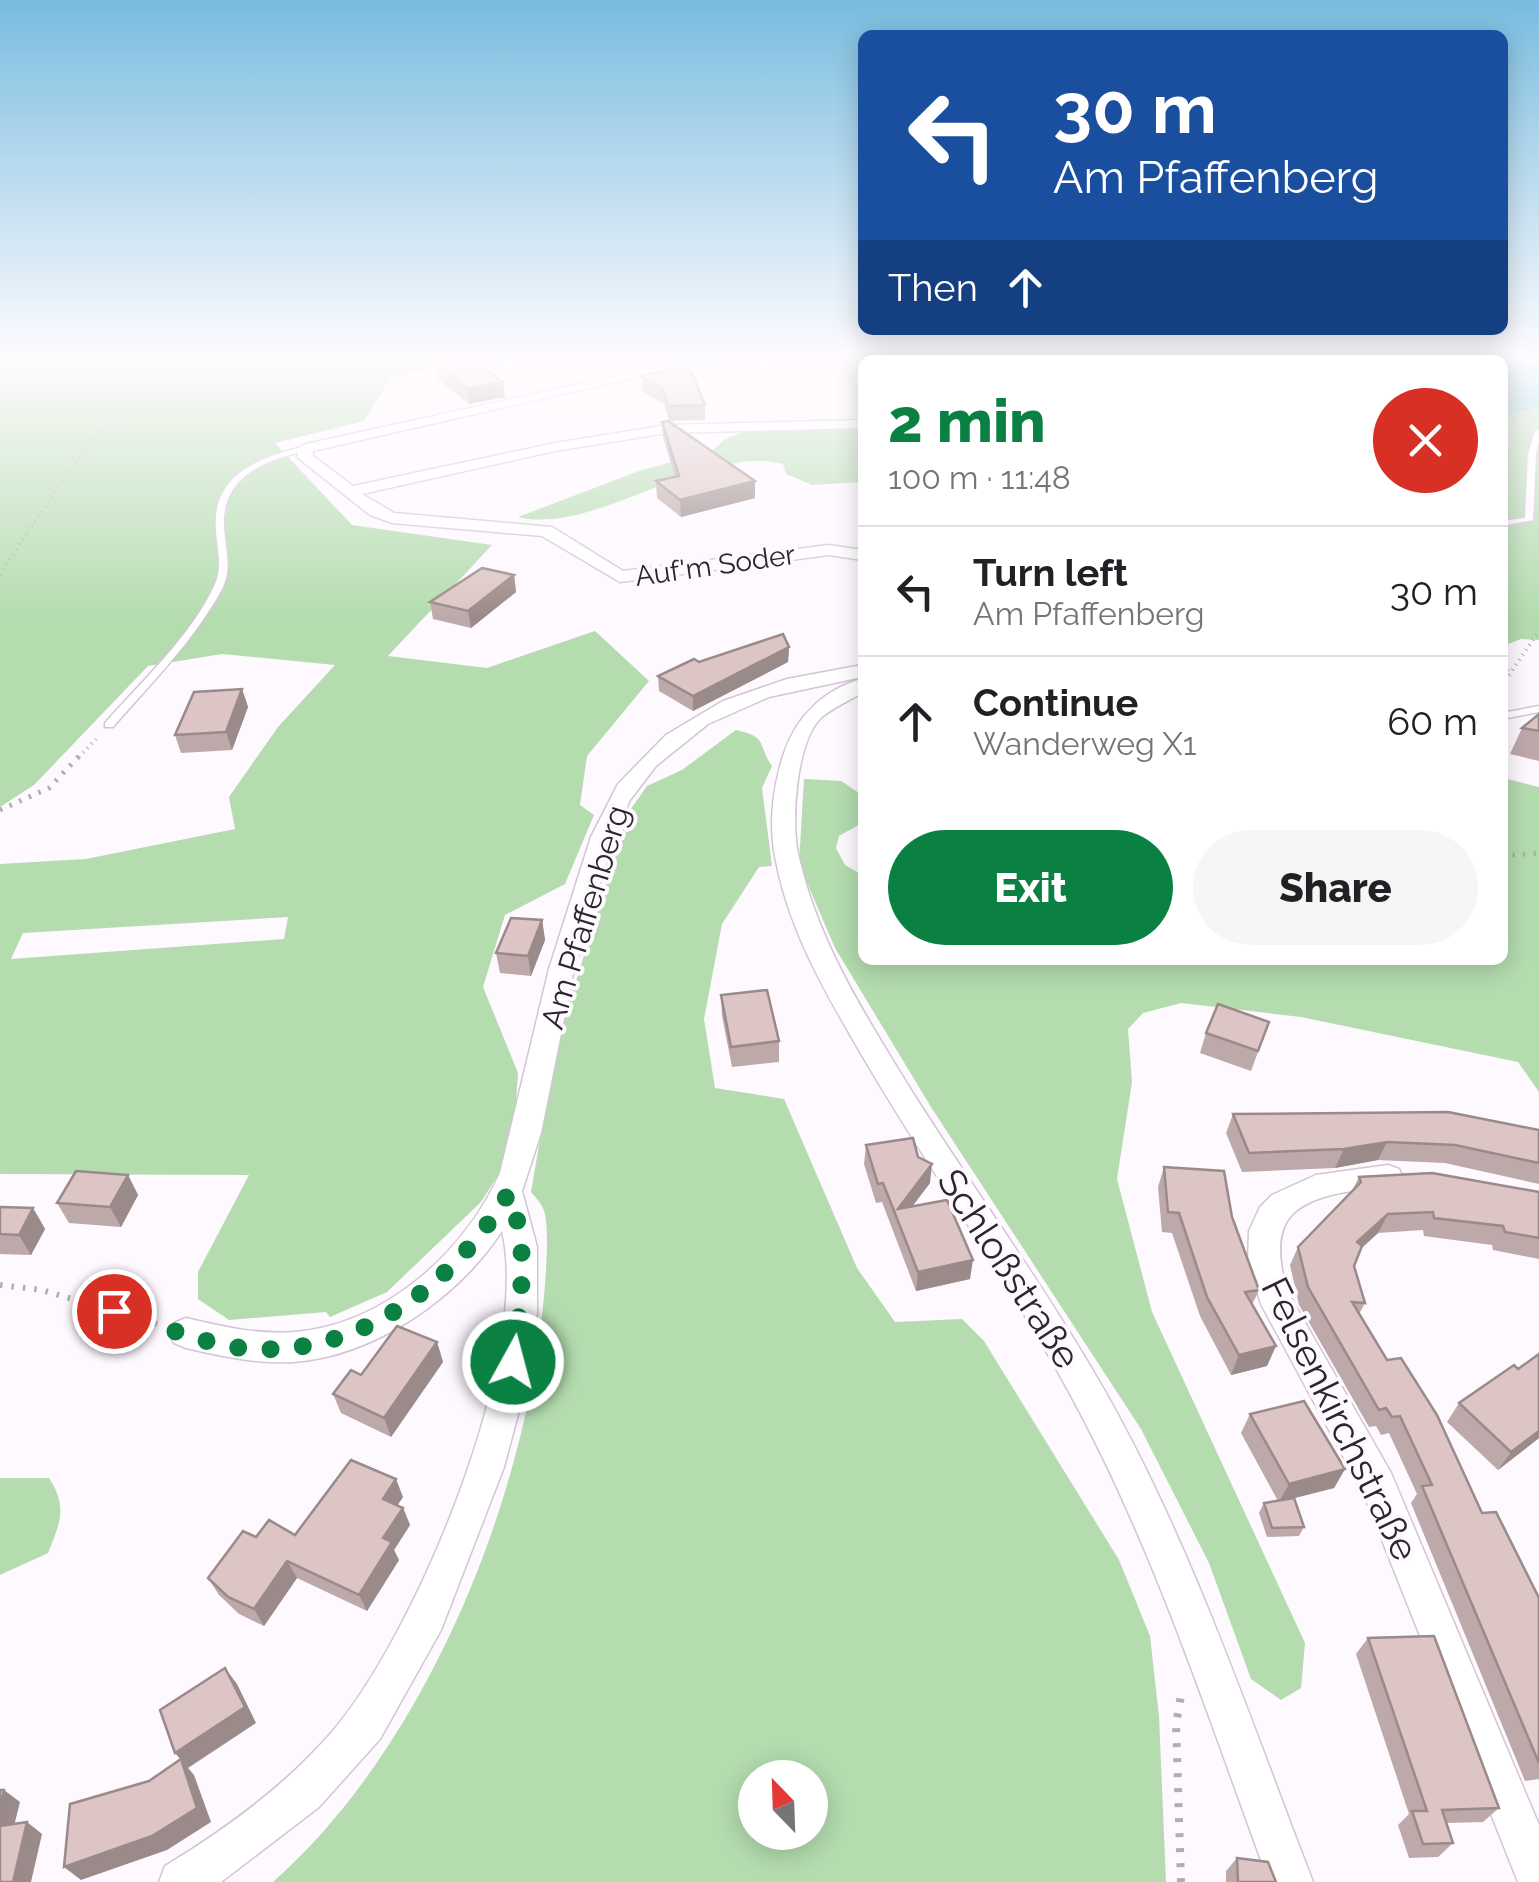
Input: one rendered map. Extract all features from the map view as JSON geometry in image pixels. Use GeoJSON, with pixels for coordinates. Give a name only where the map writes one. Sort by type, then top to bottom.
{"type":"FeatureCollection","features":[{"type":"Feature","properties":{"kind":"street"},"geometry":{"type":"LineString","coordinates":[[306,448],[325,444]]}},
{"type":"Feature","properties":{"kind":"street"},"geometry":{"type":"LineString","coordinates":[[349,492],[574,444]]}},
{"type":"Feature","properties":{"kind":"street","name":"Auf'm Soder"},"geometry":{"type":"LineString","coordinates":[[306,448],[305,457],[312,465],[392,518],[546,531],[620,577],[829,550],[858,554]]}},
{"type":"Feature","properties":{"kind":"street","name":"Am Pfaffenberg"},"geometry":{"type":"LineString","coordinates":[[186,1332],[251,1349],[292,1348],[331,1340],[374,1324],[411,1302],[473,1246],[508,1194],[527,1140],[554,998],[598,851],[624,792],[686,729],[737,699],[790,683],[858,672]]}},
{"type":"Feature","properties":{"kind":"street","name":"Schloßstraße"},"geometry":{"type":"LineString","coordinates":[[858,687],[814,713],[791,763],[784,803],[785,848],[798,901],[830,978],[916,1123],[1081,1381],[1168,1558],[1291,1882]]}},
{"type":"Feature","properties":{"kind":"street","name":"Felsenkirchstraße"},"geometry":{"type":"LineString","coordinates":[[1431,1179],[1369,1177],[1303,1192],[1277,1211],[1264,1230],[1263,1259],[1272,1294],[1378,1486],[1539,1878]]}},
{"type":"Feature","properties":{"kind":"street"},"geometry":{"type":"LineString","coordinates":[[181,1882],[276,1816],[326,1771],[366,1723],[432,1601],[471,1513],[513,1362],[521,1256],[515,1208],[508,1194]]}},
{"type":"Feature","properties":{"kind":"lane"},"geometry":{"type":"LineString","coordinates":[[1508,523],[1530,520],[1535,444]]}},
{"type":"Feature","properties":{"kind":"lane"},"geometry":{"type":"LineString","coordinates":[[108,724],[200,616],[221,582],[226,560],[218,508],[224,492],[267,456],[306,448]]}},
{"type":"Feature","properties":{"kind":"lane"},"geometry":{"type":"LineString","coordinates":[[1508,715],[1538,709]]}},
{"type":"Feature","properties":{"kind":"path"},"geometry":{"type":"LineString","coordinates":[[0,576],[67,472],[90,444]]}},
{"type":"Feature","properties":{"kind":"path"},"geometry":{"type":"LineString","coordinates":[[306,448],[310,444]]}},
{"type":"Feature","properties":{"kind":"path"},"geometry":{"type":"LineString","coordinates":[[1508,672],[1539,631]]}},
{"type":"Feature","properties":{"kind":"path"},"geometry":{"type":"LineString","coordinates":[[0,810],[50,788],[108,724]]}},
{"type":"Feature","properties":{"kind":"path"},"geometry":{"type":"LineString","coordinates":[[1508,856],[1539,854]]}},
{"type":"Feature","properties":{"kind":"path"},"geometry":{"type":"LineString","coordinates":[[0,1285],[42,1290],[186,1332]]}},
{"type":"Feature","properties":{"kind":"path"},"geometry":{"type":"LineString","coordinates":[[1181,1882],[1176,1724],[1198,1635]]}},
{"type":"Feature","properties":{"kind":"green space"},"geometry":{"type":"Polygon","coordinates":[[[0,444],[276,444],[352,525],[492,545],[388,656],[487,668],[595,631],[649,681],[587,756],[580,805],[594,815],[565,884],[505,915],[483,987],[518,1073],[515,1117],[503,1167],[481,1202],[387,1292],[330,1317],[326,1312],[229,1320],[198,1299],[198,1272],[249,1175],[0,1174],[0,864],[86,859],[235,829],[229,797],[278,727],[335,665],[222,654],[148,666],[34,785],[0,807],[0,444]],[[288,917],[23,933],[11,959],[284,939],[288,917]]]}},
{"type":"Feature","properties":{"kind":"green space"},"geometry":{"type":"Polygon","coordinates":[[[720,444],[858,444],[858,482],[812,485],[786,474],[783,464],[752,461],[719,466],[580,514],[548,519],[518,517],[639,471],[712,451],[720,444]]]}},
{"type":"Feature","properties":{"kind":"green space"},"geometry":{"type":"Polygon","coordinates":[[[1508,444],[1539,444],[1539,640],[1521,639],[1508,644],[1508,444]]]}},
{"type":"Feature","properties":{"kind":"green space"},"geometry":{"type":"Polygon","coordinates":[[[736,730],[758,739],[772,766],[762,788],[772,866],[759,867],[722,924],[704,1019],[715,1088],[784,1099],[857,1268],[895,1322],[962,1319],[984,1341],[1119,1560],[1150,1636],[1159,1716],[1166,1882],[273,1882],[326,1828],[374,1767],[417,1699],[454,1626],[485,1551],[529,1398],[541,1324],[547,1234],[544,1211],[531,1192],[556,1046],[628,813],[647,786],[682,770],[736,730]]]}},
{"type":"Feature","properties":{"kind":"green space"},"geometry":{"type":"Polygon","coordinates":[[[804,779],[841,781],[858,792],[858,825],[839,836],[836,848],[845,865],[858,873],[858,965],[1508,965],[1508,779],[1539,787],[1539,1092],[1518,1062],[1301,1017],[1181,1003],[1143,1013],[1128,1029],[1132,1082],[1117,1179],[1152,1312],[1305,1643],[1301,1688],[1281,1700],[1251,1679],[1209,1563],[1141,1429],[931,1107],[835,948],[799,864],[804,779]]]}},
{"type":"Feature","properties":{"kind":"green space"},"geometry":{"type":"Polygon","coordinates":[[[0,1478],[49,1478],[60,1507],[59,1524],[48,1553],[0,1575],[0,1478]]]}},
{"type":"Feature","properties":{"kind":"building"},"geometry":{"type":"Polygon","coordinates":[[[669,444],[701,444],[755,481],[680,500],[656,481],[679,476],[669,444]]]}},
{"type":"Feature","properties":{"kind":"building"},"geometry":{"type":"Polygon","coordinates":[[[482,568],[514,575],[468,611],[430,602],[482,568]]]}},
{"type":"Feature","properties":{"kind":"building"},"geometry":{"type":"Polygon","coordinates":[[[783,634],[789,647],[693,696],[658,676],[694,659],[699,662],[783,634]]]}},
{"type":"Feature","properties":{"kind":"building"},"geometry":{"type":"Polygon","coordinates":[[[242,689],[226,732],[175,735],[194,692],[242,689]]]}},
{"type":"Feature","properties":{"kind":"building"},"geometry":{"type":"Polygon","coordinates":[[[1539,714],[1539,731],[1522,728],[1539,714]]]}},
{"type":"Feature","properties":{"kind":"building"},"geometry":{"type":"Polygon","coordinates":[[[511,918],[542,920],[528,956],[496,953],[511,918]]]}},
{"type":"Feature","properties":{"kind":"building"},"geometry":{"type":"Polygon","coordinates":[[[767,990],[779,1041],[731,1047],[721,995],[767,990]]]}},
{"type":"Feature","properties":{"kind":"building"},"geometry":{"type":"Polygon","coordinates":[[[1218,1004],[1269,1022],[1258,1051],[1206,1033],[1218,1004]]]}},
{"type":"Feature","properties":{"kind":"building"},"geometry":{"type":"Polygon","coordinates":[[[1448,1112],[1539,1130],[1539,1163],[1455,1145],[1387,1142],[1344,1149],[1249,1153],[1233,1114],[1448,1112]]]}},
{"type":"Feature","properties":{"kind":"building"},"geometry":{"type":"Polygon","coordinates":[[[913,1138],[918,1157],[932,1164],[898,1209],[947,1200],[973,1260],[918,1272],[883,1183],[878,1184],[866,1145],[913,1138]]]}},
{"type":"Feature","properties":{"kind":"building"},"geometry":{"type":"Polygon","coordinates":[[[1164,1167],[1224,1171],[1232,1217],[1259,1290],[1245,1292],[1276,1346],[1239,1355],[1207,1297],[1179,1213],[1168,1212],[1164,1167]]]}},
{"type":"Feature","properties":{"kind":"building"},"geometry":{"type":"Polygon","coordinates":[[[76,1171],[128,1175],[110,1207],[57,1203],[76,1171]]]}},
{"type":"Feature","properties":{"kind":"building"},"geometry":{"type":"Polygon","coordinates":[[[1432,1173],[1539,1192],[1539,1238],[1505,1232],[1503,1226],[1434,1218],[1433,1212],[1388,1214],[1357,1242],[1362,1246],[1354,1266],[1365,1303],[1352,1302],[1387,1360],[1401,1358],[1437,1415],[1482,1513],[1496,1512],[1539,1598],[1539,1763],[1422,1486],[1432,1485],[1400,1416],[1392,1417],[1386,1408],[1379,1410],[1308,1287],[1298,1247],[1361,1182],[1359,1177],[1432,1173]]]}},
{"type":"Feature","properties":{"kind":"building"},"geometry":{"type":"Polygon","coordinates":[[[0,1207],[33,1208],[19,1235],[0,1234],[0,1207]]]}},
{"type":"Feature","properties":{"kind":"building"},"geometry":{"type":"Polygon","coordinates":[[[397,1326],[437,1342],[384,1418],[333,1394],[351,1370],[361,1375],[397,1326]]]}},
{"type":"Feature","properties":{"kind":"building"},"geometry":{"type":"Polygon","coordinates":[[[1539,1354],[1539,1431],[1511,1452],[1459,1403],[1514,1365],[1518,1369],[1539,1354]]]}},
{"type":"Feature","properties":{"kind":"building"},"geometry":{"type":"Polygon","coordinates":[[[1304,1401],[1345,1469],[1289,1484],[1250,1414],[1304,1401]]]}},
{"type":"Feature","properties":{"kind":"building"},"geometry":{"type":"Polygon","coordinates":[[[351,1460],[396,1479],[383,1499],[403,1508],[383,1538],[392,1542],[359,1595],[287,1561],[254,1609],[228,1597],[208,1578],[243,1531],[256,1537],[269,1520],[295,1535],[351,1460]]]}},
{"type":"Feature","properties":{"kind":"building"},"geometry":{"type":"Polygon","coordinates":[[[1294,1498],[1304,1527],[1272,1528],[1264,1503],[1294,1498]]]}},
{"type":"Feature","properties":{"kind":"building"},"geometry":{"type":"Polygon","coordinates":[[[1434,1636],[1499,1808],[1442,1810],[1453,1843],[1423,1844],[1412,1811],[1427,1811],[1368,1638],[1434,1636]]]}},
{"type":"Feature","properties":{"kind":"building"},"geometry":{"type":"Polygon","coordinates":[[[225,1668],[245,1707],[175,1753],[160,1710],[225,1668]]]}},
{"type":"Feature","properties":{"kind":"building"},"geometry":{"type":"Polygon","coordinates":[[[181,1759],[197,1808],[152,1836],[64,1867],[70,1804],[149,1781],[181,1759]]]}},
{"type":"Feature","properties":{"kind":"building"},"geometry":{"type":"Polygon","coordinates":[[[27,1822],[13,1882],[0,1882],[0,1826],[27,1822]]]}},
{"type":"Feature","properties":{"kind":"building"},"geometry":{"type":"Polygon","coordinates":[[[1237,1858],[1268,1862],[1276,1882],[1238,1882],[1237,1858]]]}},
{"type":"Feature","properties":{"kind":"route"},"geometry":{"type":"LineString","coordinates":[[114,1311],[251,1349],[292,1348],[331,1340],[374,1324],[411,1302],[473,1246],[508,1194],[515,1208],[521,1256],[521,1298],[513,1362]]}}]}
